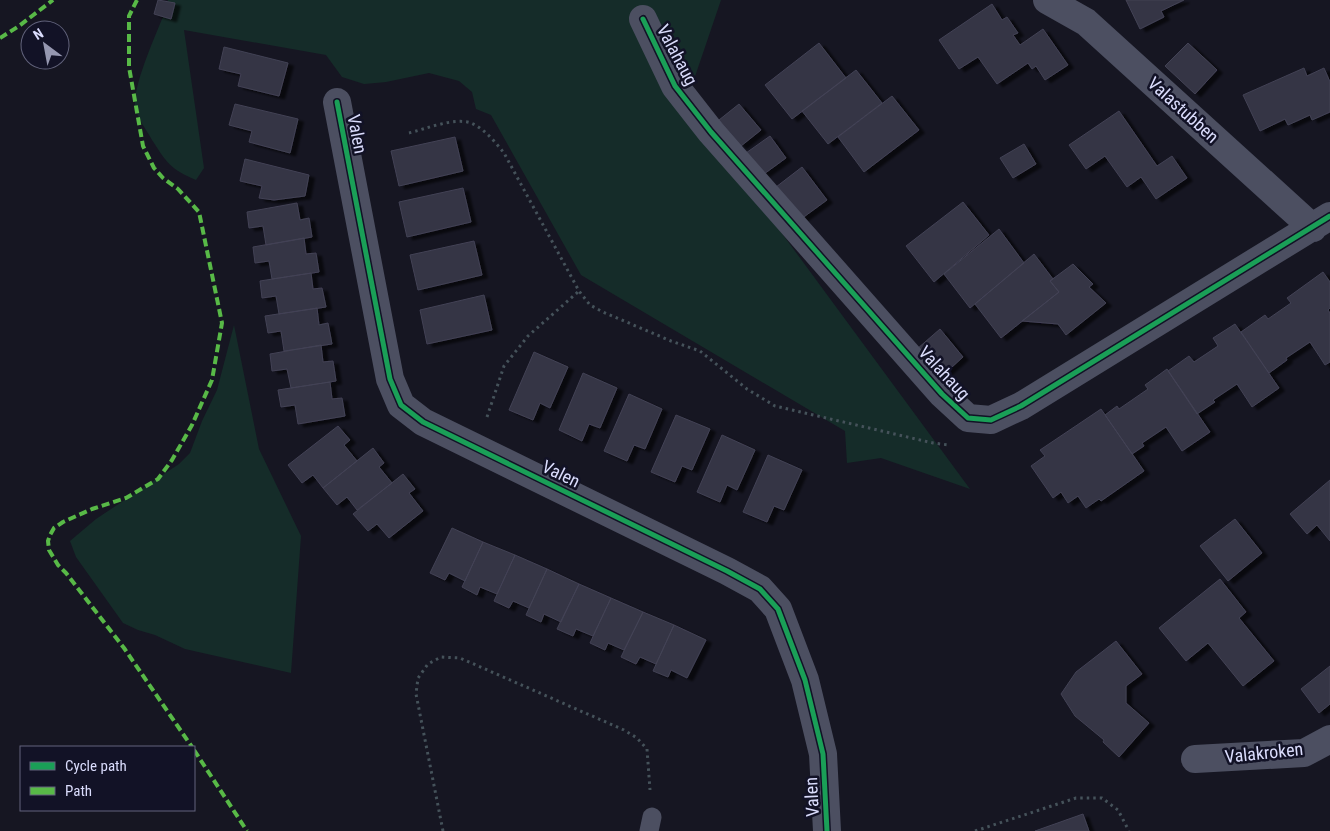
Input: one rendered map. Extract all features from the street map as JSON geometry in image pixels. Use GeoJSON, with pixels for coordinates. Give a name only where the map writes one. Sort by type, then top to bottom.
{"type":"FeatureCollection","features":[{"type":"Feature","properties":{"kind":"street","name":"Valastubben"},"geometry":{"type":"LineString","coordinates":[[1047,0],[1086,22],[1321,222]]}},
{"type":"Feature","properties":{"kind":"street","name":"Valahaug"},"geometry":{"type":"LineString","coordinates":[[643,19],[675,86],[711,132],[942,394],[968,418],[991,420]]}},
{"type":"Feature","properties":{"kind":"street","name":"Valen"},"geometry":{"type":"LineString","coordinates":[[337,102],[390,379],[401,404],[423,422],[728,571],[760,589],[778,608],[805,680],[824,754],[827,831]]}},
{"type":"Feature","properties":{"kind":"street"},"geometry":{"type":"LineString","coordinates":[[991,420],[1020,406],[1321,222]]}},
{"type":"Feature","properties":{"kind":"street","name":"Valakroken"},"geometry":{"type":"LineString","coordinates":[[1195,759],[1304,753],[1330,739]]}},
{"type":"Feature","properties":{"kind":"path"},"geometry":{"type":"LineString","coordinates":[[409,133],[451,122],[471,123],[487,134],[504,153],[579,291],[590,305],[602,312],[671,341],[700,351],[748,389],[774,406],[933,443],[958,445],[991,420]]}},
{"type":"Feature","properties":{"kind":"path"},"geometry":{"type":"LineString","coordinates":[[476,448],[504,366],[528,336],[579,291]]}},
{"type":"Feature","properties":{"kind":"path"},"geometry":{"type":"LineString","coordinates":[[443,831],[416,694],[418,678],[428,664],[441,657],[460,658],[624,730],[637,738],[647,749],[650,824]]}},
{"type":"Feature","properties":{"kind":"path"},"geometry":{"type":"LineString","coordinates":[[975,831],[1076,798],[1102,798],[1118,810],[1128,831]]}},
{"type":"Feature","properties":{"kind":"green space"},"geometry":{"type":"Polygon","coordinates":[[[168,0],[721,0],[686,103],[970,489],[881,458],[847,463],[845,431],[581,275],[491,115],[476,109],[472,92],[459,81],[429,73],[386,82],[364,84],[342,77],[326,55],[184,30],[204,168],[196,180],[175,169],[152,140],[135,106],[135,96],[142,71],[168,0]]]}},
{"type":"Feature","properties":{"kind":"green space"},"geometry":{"type":"Polygon","coordinates":[[[234,325],[259,449],[301,536],[291,673],[185,649],[123,623],[76,557],[70,541],[96,519],[179,464],[190,453],[202,421],[217,390],[234,325]]]}},
{"type":"Feature","properties":{"kind":"building"},"geometry":{"type":"Polygon","coordinates":[[[158,0],[175,3],[171,19],[154,14],[158,0]]]}},
{"type":"Feature","properties":{"kind":"building"},"geometry":{"type":"Polygon","coordinates":[[[1126,0],[1184,0],[1161,11],[1164,17],[1140,29],[1126,0]]]}},
{"type":"Feature","properties":{"kind":"building"},"geometry":{"type":"Polygon","coordinates":[[[992,4],[1002,20],[1007,17],[1018,33],[1013,35],[1020,45],[1043,29],[1068,65],[1045,80],[1036,66],[1032,69],[1028,63],[997,84],[978,57],[959,69],[939,40],[992,4]]]}},
{"type":"Feature","properties":{"kind":"building"},"geometry":{"type":"Polygon","coordinates":[[[819,43],[846,78],[792,119],[765,85],[819,43]]]}},
{"type":"Feature","properties":{"kind":"building"},"geometry":{"type":"Polygon","coordinates":[[[1188,43],[1217,70],[1195,94],[1165,66],[1188,43]]]}},
{"type":"Feature","properties":{"kind":"building"},"geometry":{"type":"Polygon","coordinates":[[[224,47],[288,63],[279,96],[238,86],[241,74],[219,69],[224,47]]]}},
{"type":"Feature","properties":{"kind":"building"},"geometry":{"type":"Polygon","coordinates":[[[1304,68],[1307,76],[1324,68],[1330,82],[1330,112],[1312,120],[1310,115],[1288,125],[1285,119],[1260,131],[1243,95],[1304,68]]]}},
{"type":"Feature","properties":{"kind":"building"},"geometry":{"type":"Polygon","coordinates":[[[856,70],[882,103],[828,144],[802,111],[856,70]]]}},
{"type":"Feature","properties":{"kind":"building"},"geometry":{"type":"Polygon","coordinates":[[[892,96],[919,130],[864,172],[838,137],[892,96]]]}},
{"type":"Feature","properties":{"kind":"building"},"geometry":{"type":"Polygon","coordinates":[[[235,104],[298,119],[290,153],[249,142],[252,131],[229,125],[235,104]]]}},
{"type":"Feature","properties":{"kind":"building"},"geometry":{"type":"Polygon","coordinates":[[[739,104],[761,130],[741,146],[719,120],[739,104]]]}},
{"type":"Feature","properties":{"kind":"building"},"geometry":{"type":"Polygon","coordinates":[[[1119,111],[1157,166],[1172,156],[1187,178],[1156,199],[1141,177],[1127,187],[1105,156],[1086,169],[1069,145],[1119,111]]]}},
{"type":"Feature","properties":{"kind":"building"},"geometry":{"type":"Polygon","coordinates":[[[770,136],[786,158],[764,174],[746,153],[770,136]]]}},
{"type":"Feature","properties":{"kind":"building"},"geometry":{"type":"Polygon","coordinates":[[[455,137],[463,171],[399,186],[391,151],[455,137]]]}},
{"type":"Feature","properties":{"kind":"building"},"geometry":{"type":"Polygon","coordinates":[[[1024,144],[1036,164],[1013,178],[1000,158],[1024,144]]]}},
{"type":"Feature","properties":{"kind":"building"},"geometry":{"type":"Polygon","coordinates":[[[245,159],[309,175],[305,196],[274,200],[259,198],[262,186],[240,181],[245,159]]]}},
{"type":"Feature","properties":{"kind":"building"},"geometry":{"type":"Polygon","coordinates":[[[802,167],[827,200],[801,219],[776,187],[802,167]]]}},
{"type":"Feature","properties":{"kind":"building"},"geometry":{"type":"Polygon","coordinates":[[[463,188],[471,222],[407,237],[399,202],[463,188]]]}},
{"type":"Feature","properties":{"kind":"building"},"geometry":{"type":"Polygon","coordinates":[[[963,202],[989,235],[934,282],[906,246],[963,202]]]}},
{"type":"Feature","properties":{"kind":"building"},"geometry":{"type":"Polygon","coordinates":[[[297,203],[300,220],[309,218],[312,237],[266,245],[263,226],[249,228],[247,212],[297,203]]]}},
{"type":"Feature","properties":{"kind":"building"},"geometry":{"type":"Polygon","coordinates":[[[999,229],[1024,263],[970,308],[944,274],[999,229]]]}},
{"type":"Feature","properties":{"kind":"building"},"geometry":{"type":"Polygon","coordinates":[[[304,238],[306,254],[316,253],[319,272],[272,279],[269,261],[255,263],[253,247],[304,238]]]}},
{"type":"Feature","properties":{"kind":"building"},"geometry":{"type":"Polygon","coordinates":[[[474,241],[482,275],[418,290],[410,255],[474,241]]]}},
{"type":"Feature","properties":{"kind":"building"},"geometry":{"type":"Polygon","coordinates":[[[1034,254],[1053,279],[1050,281],[1059,292],[1001,338],[975,304],[1034,254]]]}},
{"type":"Feature","properties":{"kind":"building"},"geometry":{"type":"Polygon","coordinates":[[[1073,264],[1093,284],[1089,287],[1106,303],[1066,335],[1058,324],[1022,321],[1059,292],[1050,281],[1073,264]]]}},
{"type":"Feature","properties":{"kind":"building"},"geometry":{"type":"Polygon","coordinates":[[[1323,272],[1330,282],[1330,308],[1328,310],[1330,313],[1330,362],[1325,365],[1310,342],[1286,358],[1287,360],[1269,373],[1241,332],[1265,315],[1268,319],[1291,303],[1287,298],[1323,272]]]}},
{"type":"Feature","properties":{"kind":"building"},"geometry":{"type":"Polygon","coordinates":[[[311,273],[313,289],[322,288],[326,307],[279,314],[276,296],[262,298],[260,281],[311,273]]]}},
{"type":"Feature","properties":{"kind":"building"},"geometry":{"type":"Polygon","coordinates":[[[484,295],[492,330],[427,344],[420,310],[484,295]]]}},
{"type":"Feature","properties":{"kind":"building"},"geometry":{"type":"Polygon","coordinates":[[[317,308],[319,325],[328,323],[332,344],[284,351],[281,331],[268,333],[265,316],[317,308]]]}},
{"type":"Feature","properties":{"kind":"building"},"geometry":{"type":"Polygon","coordinates":[[[1235,324],[1279,388],[1252,407],[1237,384],[1213,400],[1215,402],[1197,414],[1168,371],[1189,356],[1194,362],[1218,346],[1213,338],[1235,324]]]}},
{"type":"Feature","properties":{"kind":"building"},"geometry":{"type":"Polygon","coordinates":[[[940,329],[963,357],[941,377],[917,349],[940,329]]]}},
{"type":"Feature","properties":{"kind":"building"},"geometry":{"type":"Polygon","coordinates":[[[321,345],[323,362],[333,361],[336,381],[291,388],[287,369],[272,371],[270,354],[321,345]]]}},
{"type":"Feature","properties":{"kind":"building"},"geometry":{"type":"Polygon","coordinates":[[[534,352],[568,367],[550,408],[540,403],[533,420],[509,410],[534,352]]]}},
{"type":"Feature","properties":{"kind":"building"},"geometry":{"type":"Polygon","coordinates":[[[1167,369],[1210,432],[1182,451],[1166,427],[1142,443],[1144,446],[1132,454],[1105,415],[1117,406],[1119,409],[1148,389],[1145,385],[1167,369]]]}},
{"type":"Feature","properties":{"kind":"building"},"geometry":{"type":"Polygon","coordinates":[[[583,373],[617,388],[600,428],[589,424],[582,441],[559,430],[583,373]]]}},
{"type":"Feature","properties":{"kind":"building"},"geometry":{"type":"Polygon","coordinates":[[[330,382],[332,399],[342,398],[345,416],[298,424],[295,405],[281,407],[278,390],[330,382]]]}},
{"type":"Feature","properties":{"kind":"building"},"geometry":{"type":"Polygon","coordinates":[[[629,394],[662,409],[645,449],[634,445],[627,461],[604,451],[629,394]]]}},
{"type":"Feature","properties":{"kind":"building"},"geometry":{"type":"Polygon","coordinates":[[[1101,409],[1144,471],[1101,501],[1099,499],[1086,508],[1078,496],[1068,503],[1061,492],[1053,498],[1031,466],[1045,456],[1040,450],[1101,409]]]}},
{"type":"Feature","properties":{"kind":"building"},"geometry":{"type":"Polygon","coordinates":[[[676,415],[710,429],[692,470],[682,466],[675,482],[651,472],[676,415]]]}},
{"type":"Feature","properties":{"kind":"building"},"geometry":{"type":"Polygon","coordinates":[[[338,426],[350,440],[344,445],[357,461],[323,488],[313,475],[302,483],[288,465],[338,426]]]}},
{"type":"Feature","properties":{"kind":"building"},"geometry":{"type":"Polygon","coordinates":[[[722,435],[755,450],[737,490],[727,485],[720,502],[697,492],[722,435]]]}},
{"type":"Feature","properties":{"kind":"building"},"geometry":{"type":"Polygon","coordinates":[[[373,448],[384,463],[379,467],[392,483],[357,510],[347,497],[337,505],[323,488],[373,448]]]}},
{"type":"Feature","properties":{"kind":"building"},"geometry":{"type":"Polygon","coordinates":[[[768,455],[802,470],[784,510],[774,506],[767,522],[743,512],[768,455]]]}},
{"type":"Feature","properties":{"kind":"building"},"geometry":{"type":"Polygon","coordinates":[[[403,474],[415,489],[409,493],[423,511],[389,538],[377,524],[368,531],[353,514],[403,474]]]}},
{"type":"Feature","properties":{"kind":"building"},"geometry":{"type":"Polygon","coordinates":[[[1330,480],[1330,541],[1317,525],[1307,534],[1290,514],[1330,480]]]}},
{"type":"Feature","properties":{"kind":"building"},"geometry":{"type":"Polygon","coordinates":[[[1235,519],[1262,553],[1228,581],[1200,546],[1235,519]]]}},
{"type":"Feature","properties":{"kind":"building"},"geometry":{"type":"Polygon","coordinates":[[[452,528],[483,542],[465,581],[449,573],[445,580],[430,573],[452,528]]]}},
{"type":"Feature","properties":{"kind":"building"},"geometry":{"type":"Polygon","coordinates":[[[483,542],[515,555],[497,594],[480,587],[477,595],[462,587],[483,542]]]}},
{"type":"Feature","properties":{"kind":"building"},"geometry":{"type":"Polygon","coordinates":[[[515,555],[547,569],[529,608],[513,601],[509,608],[494,601],[515,555]]]}},
{"type":"Feature","properties":{"kind":"building"},"geometry":{"type":"Polygon","coordinates":[[[547,569],[579,584],[561,622],[544,614],[541,622],[526,615],[547,569]]]}},
{"type":"Feature","properties":{"kind":"building"},"geometry":{"type":"Polygon","coordinates":[[[1220,579],[1246,612],[1239,618],[1274,661],[1243,686],[1208,643],[1186,661],[1159,628],[1220,579]]]}},
{"type":"Feature","properties":{"kind":"building"},"geometry":{"type":"Polygon","coordinates":[[[579,584],[611,598],[593,636],[576,629],[573,636],[557,629],[579,584]]]}},
{"type":"Feature","properties":{"kind":"building"},"geometry":{"type":"Polygon","coordinates":[[[611,598],[643,612],[624,650],[608,643],[605,650],[590,643],[611,598]]]}},
{"type":"Feature","properties":{"kind":"building"},"geometry":{"type":"Polygon","coordinates":[[[643,612],[674,625],[656,664],[640,657],[636,664],[621,657],[643,612]]]}},
{"type":"Feature","properties":{"kind":"building"},"geometry":{"type":"Polygon","coordinates":[[[674,625],[706,640],[687,678],[671,670],[668,677],[653,671],[674,625]]]}},
{"type":"Feature","properties":{"kind":"building"},"geometry":{"type":"Polygon","coordinates":[[[1116,641],[1142,674],[1126,686],[1126,703],[1149,723],[1119,757],[1103,742],[1104,740],[1075,716],[1061,694],[1076,672],[1116,641]]]}},
{"type":"Feature","properties":{"kind":"building"},"geometry":{"type":"Polygon","coordinates":[[[1330,666],[1330,704],[1319,713],[1301,689],[1330,666]]]}},
{"type":"Feature","properties":{"kind":"building"},"geometry":{"type":"Polygon","coordinates":[[[1083,814],[1089,831],[1035,831],[1083,814]]]}},
{"type":"Feature","properties":{"kind":"marked path"},"geometry":{"type":"LineString","coordinates":[[0,38],[53,0]]}},
{"type":"Feature","properties":{"kind":"marked path"},"geometry":{"type":"LineString","coordinates":[[137,0],[129,16],[129,67],[143,146],[154,168],[163,178],[178,189],[199,212],[222,323],[212,380],[192,425],[172,460],[158,479],[126,498],[92,509],[63,522],[54,528],[48,541],[49,550],[58,565],[124,648],[191,746]]}},
{"type":"Feature","properties":{"kind":"marked path"},"geometry":{"type":"LineString","coordinates":[[195,752],[247,831]]}},
{"type":"Feature","properties":{"kind":"cycle path"},"geometry":{"type":"LineString","coordinates":[[643,19],[675,86],[711,132],[942,394],[968,418],[991,420],[1021,406],[1330,216]]}},
{"type":"Feature","properties":{"kind":"cycle path"},"geometry":{"type":"LineString","coordinates":[[337,102],[390,379],[401,405],[423,422],[760,589],[778,609],[805,680],[823,754],[827,831]]}}]}
